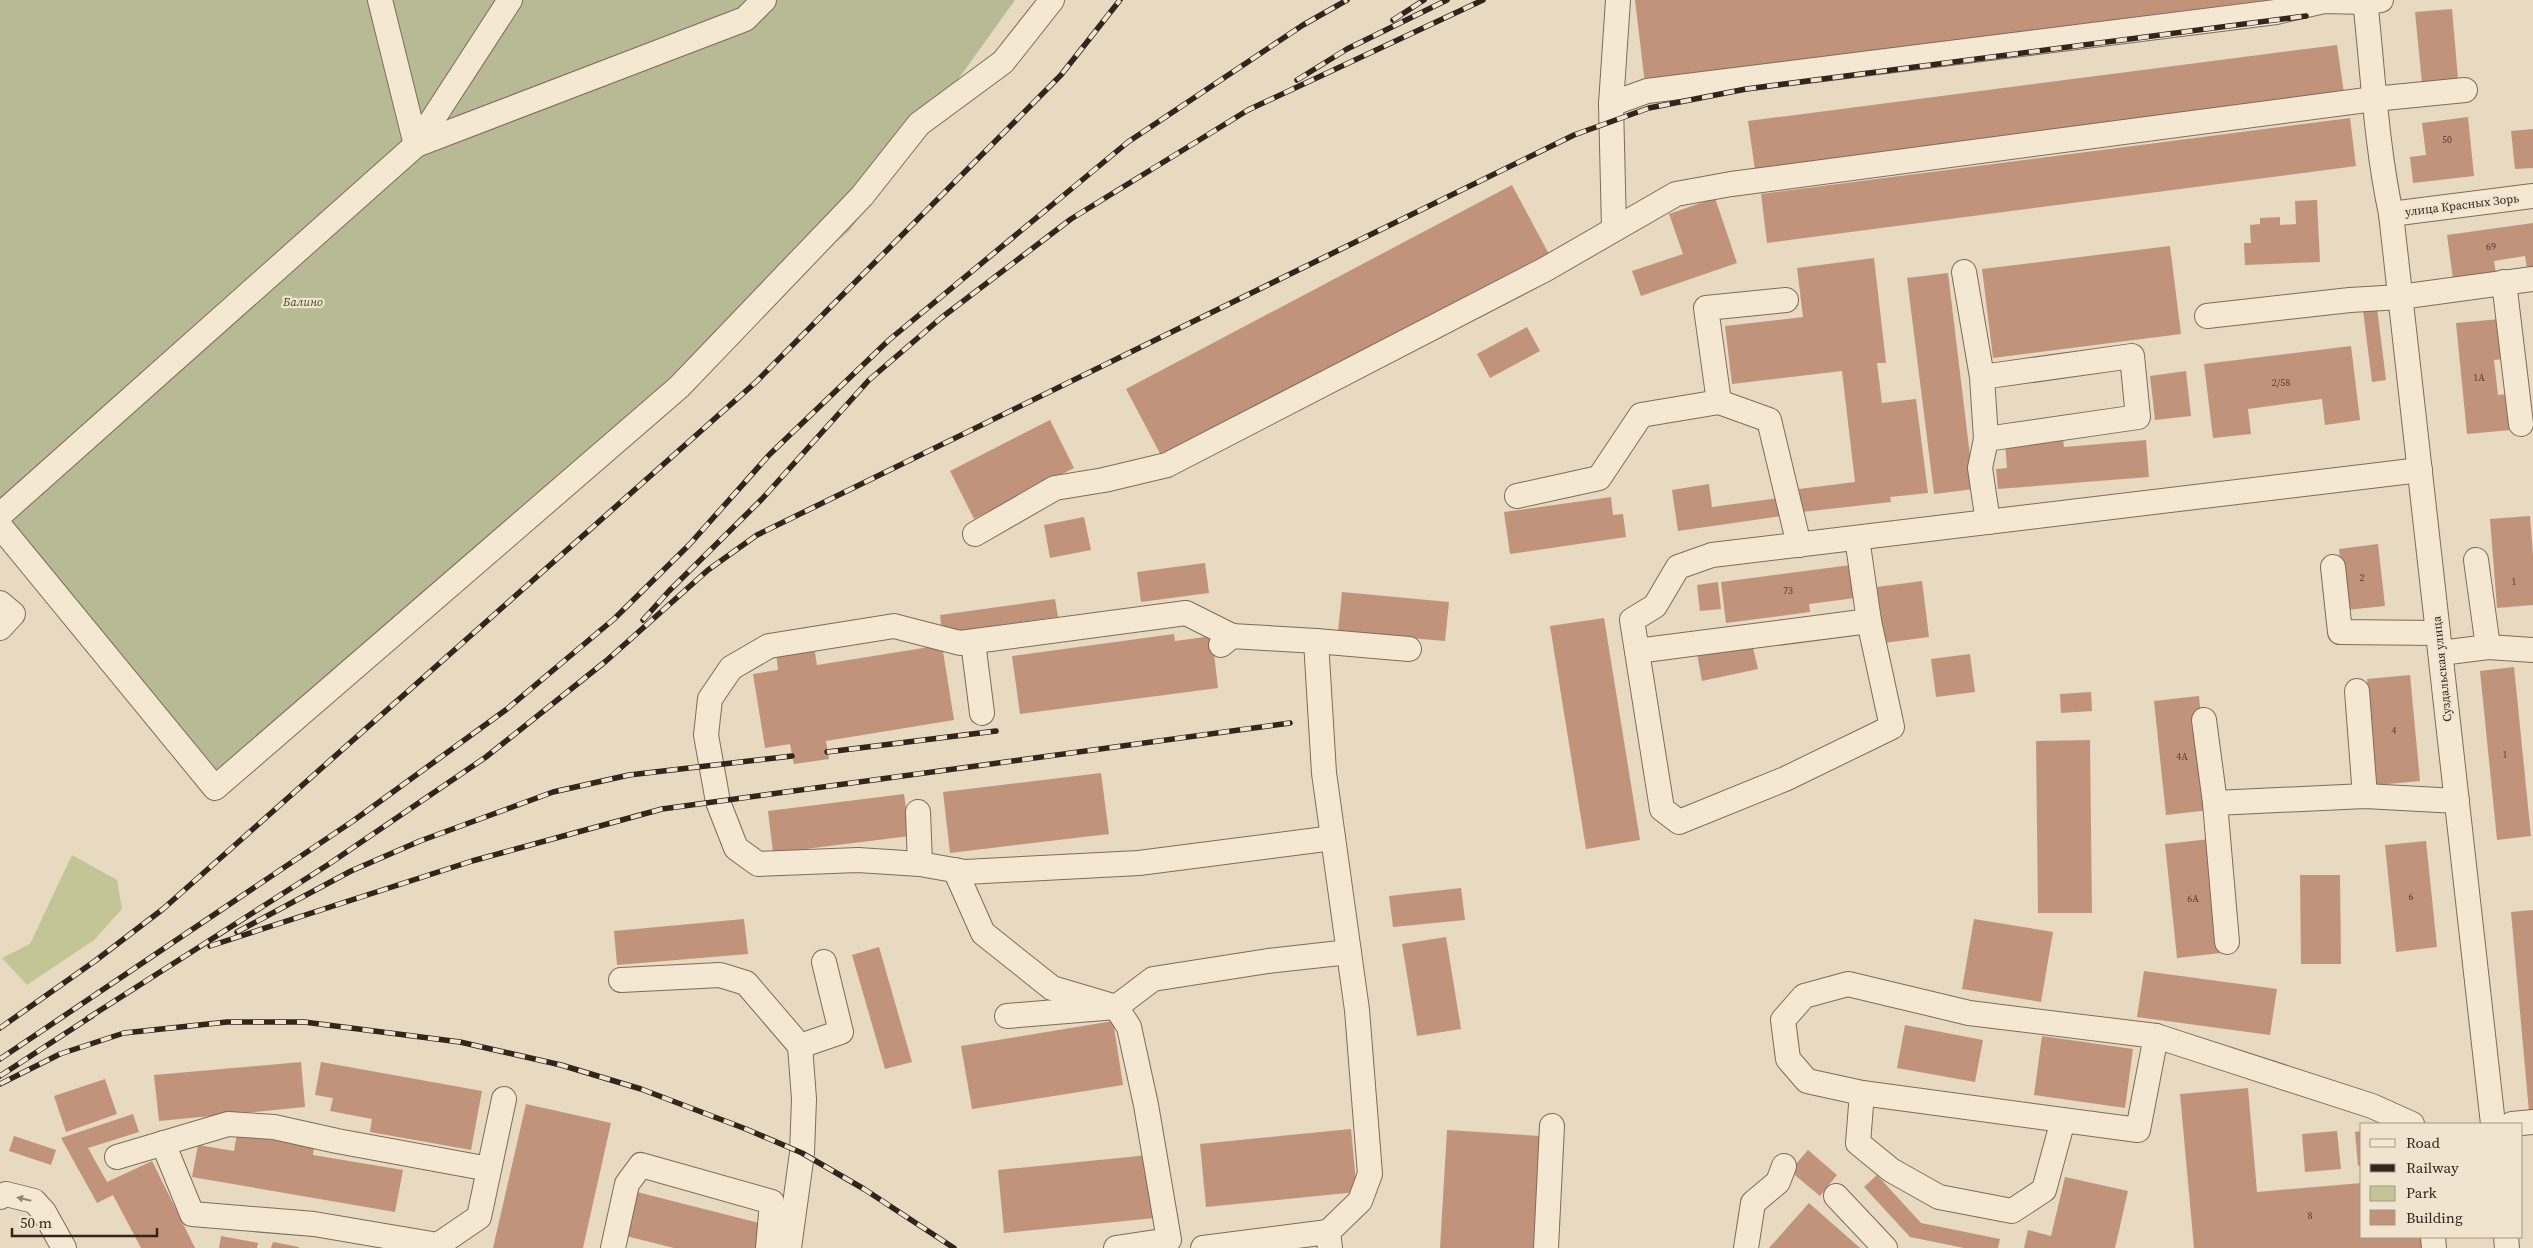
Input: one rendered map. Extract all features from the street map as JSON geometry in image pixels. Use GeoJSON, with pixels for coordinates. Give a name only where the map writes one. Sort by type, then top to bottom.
{"type":"FeatureCollection","features":[{"type":"Feature","properties":{"kind":"street"},"geometry":{"type":"LineString","coordinates":[[380,0],[416,145]]}},
{"type":"Feature","properties":{"kind":"street"},"geometry":{"type":"LineString","coordinates":[[0,515],[416,145],[510,0]]}},
{"type":"Feature","properties":{"kind":"street"},"geometry":{"type":"LineString","coordinates":[[416,145],[745,19],[764,0]]}},
{"type":"Feature","properties":{"kind":"street"},"geometry":{"type":"LineString","coordinates":[[0,526],[214,788],[679,387],[862,196],[920,124],[1003,62],[1052,0]]}},
{"type":"Feature","properties":{"kind":"street"},"geometry":{"type":"LineString","coordinates":[[1614,228],[1611,104],[1618,0]]}},
{"type":"Feature","properties":{"kind":"street"},"geometry":{"type":"LineString","coordinates":[[1611,104],[1647,92],[2276,12],[2324,1],[2370,1]]}},
{"type":"Feature","properties":{"kind":"street","name":"Суздальская улица"},"geometry":{"type":"LineString","coordinates":[[2370,1],[2374,99],[2383,177],[2391,214],[2493,1123]]}},
{"type":"Feature","properties":{"kind":"street"},"geometry":{"type":"LineString","coordinates":[[975,534],[1055,488],[1104,480],[1168,465],[1544,270],[1676,194],[1731,184],[2374,99],[2465,90]]}},
{"type":"Feature","properties":{"kind":"street","name":"улица Красных Зорь"},"geometry":{"type":"LineString","coordinates":[[2391,214],[2533,196]]}},
{"type":"Feature","properties":{"kind":"street"},"geometry":{"type":"LineString","coordinates":[[1964,272],[1982,377],[1986,439],[1980,468],[1988,522]]}},
{"type":"Feature","properties":{"kind":"street"},"geometry":{"type":"LineString","coordinates":[[2207,316],[2350,300],[2400,297],[2533,279]]}},
{"type":"Feature","properties":{"kind":"street"},"geometry":{"type":"LineString","coordinates":[[2504,282],[2521,424]]}},
{"type":"Feature","properties":{"kind":"street"},"geometry":{"type":"LineString","coordinates":[[1719,402],[1706,308],[1786,300]]}},
{"type":"Feature","properties":{"kind":"street"},"geometry":{"type":"LineString","coordinates":[[1982,377],[2132,356],[2138,417],[1986,439]]}},
{"type":"Feature","properties":{"kind":"street"},"geometry":{"type":"LineString","coordinates":[[1517,496],[1599,478],[1641,415],[1719,402],[1769,420],[1799,545]]}},
{"type":"Feature","properties":{"kind":"street"},"geometry":{"type":"LineString","coordinates":[[1857,538],[1869,621],[1892,727],[1785,779],[1679,822],[1662,809],[1632,620],[1655,606],[1678,567],[1712,555],[2420,470]]}},
{"type":"Feature","properties":{"kind":"street"},"geometry":{"type":"LineString","coordinates":[[2476,560],[2488,647]]}},
{"type":"Feature","properties":{"kind":"street"},"geometry":{"type":"LineString","coordinates":[[2333,567],[2340,632],[2439,643],[2533,650]]}},
{"type":"Feature","properties":{"kind":"street"},"geometry":{"type":"LineString","coordinates":[[1333,838],[1139,863],[965,872],[920,864],[858,860],[758,864],[736,848],[718,802],[706,735],[710,698],[731,668],[769,646],[894,626],[960,643],[1186,613],[1226,641],[1316,641],[1409,649]]}},
{"type":"Feature","properties":{"kind":"street"},"geometry":{"type":"LineString","coordinates":[[1637,651],[1869,621]]}},
{"type":"Feature","properties":{"kind":"street"},"geometry":{"type":"LineString","coordinates":[[1203,1248],[1329,1240],[1360,1201],[1370,1174],[1357,1010],[1324,773],[1316,641]]}},
{"type":"Feature","properties":{"kind":"street"},"geometry":{"type":"LineString","coordinates":[[973,642],[982,713]]}},
{"type":"Feature","properties":{"kind":"street"},"geometry":{"type":"LineString","coordinates":[[2357,691],[2365,796]]}},
{"type":"Feature","properties":{"kind":"street"},"geometry":{"type":"LineString","coordinates":[[2204,720],[2227,942]]}},
{"type":"Feature","properties":{"kind":"street"},"geometry":{"type":"LineString","coordinates":[[2214,803],[2365,796],[2457,801]]}},
{"type":"Feature","properties":{"kind":"street"},"geometry":{"type":"LineString","coordinates":[[918,812],[920,864]]}},
{"type":"Feature","properties":{"kind":"street"},"geometry":{"type":"LineString","coordinates":[[955,870],[983,932],[1052,988],[1116,1007],[1129,1027],[1178,1244],[1116,1248]]}},
{"type":"Feature","properties":{"kind":"street"},"geometry":{"type":"LineString","coordinates":[[1008,1016],[1116,1007],[1153,979],[1268,961],[1349,952]]}},
{"type":"Feature","properties":{"kind":"street"},"geometry":{"type":"LineString","coordinates":[[800,1046],[841,1032],[824,962]]}},
{"type":"Feature","properties":{"kind":"street"},"geometry":{"type":"LineString","coordinates":[[621,980],[720,975],[746,982],[800,1046],[804,1099],[802,1153],[789,1248]]}},
{"type":"Feature","properties":{"kind":"street"},"geometry":{"type":"LineString","coordinates":[[2156,1036],[2138,1130],[1862,1093],[1806,1081],[1788,1059],[1783,1020],[1804,996],[1848,984],[1969,1013],[2156,1036],[2372,1106],[2410,1123]]}},
{"type":"Feature","properties":{"kind":"street"},"geometry":{"type":"LineString","coordinates":[[1862,1093],[1858,1143],[1892,1170],[1939,1197],[2012,1212],[2044,1190],[2063,1120]]}},
{"type":"Feature","properties":{"kind":"street"},"geometry":{"type":"LineString","coordinates":[[163,1143],[192,1214],[314,1224],[437,1246],[479,1217],[504,1099]]}},
{"type":"Feature","properties":{"kind":"street"},"geometry":{"type":"LineString","coordinates":[[116,1157],[228,1124],[274,1127],[489,1169]]}},
{"type":"Feature","properties":{"kind":"street"},"geometry":{"type":"LineString","coordinates":[[1546,1248],[1552,1126]]}},
{"type":"Feature","properties":{"kind":"street"},"geometry":{"type":"LineString","coordinates":[[613,1248],[627,1184],[640,1166],[772,1202],[768,1248]]}},
{"type":"Feature","properties":{"kind":"street"},"geometry":{"type":"LineString","coordinates":[[1746,1248],[1753,1203],[1778,1182],[1784,1166]]}},
{"type":"Feature","properties":{"kind":"street"},"geometry":{"type":"LineString","coordinates":[[0,1197],[6,1194],[34,1201],[44,1212],[64,1248]]}},
{"type":"Feature","properties":{"kind":"street"},"geometry":{"type":"LineString","coordinates":[[1836,1196],[1885,1248]]}},
{"type":"Feature","properties":{"kind":"green space","name":"Балино"},"geometry":{"type":"Polygon","coordinates":[[[0,0],[1015,0],[850,230],[217,775],[0,512],[0,0]]]}},
{"type":"Feature","properties":{"kind":"green space"},"geometry":{"type":"Polygon","coordinates":[[[72,855],[117,880],[122,909],[94,940],[27,985],[2,958],[30,944],[72,855]]]}},
{"type":"Feature","properties":{"kind":"building"},"geometry":{"type":"Polygon","coordinates":[[[1635,0],[2277,0],[1645,84],[1635,0]]]}},
{"type":"Feature","properties":{"kind":"building"},"geometry":{"type":"Polygon","coordinates":[[[2452,9],[2458,79],[2422,83],[2415,12],[2452,9]]]}},
{"type":"Feature","properties":{"kind":"building"},"geometry":{"type":"Polygon","coordinates":[[[2337,45],[2344,93],[1755,170],[1748,121],[2337,45]]]}},
{"type":"Feature","properties":{"kind":"building"},"geometry":{"type":"Polygon","coordinates":[[[2468,117],[2474,176],[2413,183],[2410,157],[2426,155],[2422,123],[2468,117]]]}},
{"type":"Feature","properties":{"kind":"building"},"geometry":{"type":"Polygon","coordinates":[[[2350,118],[2356,166],[1767,243],[1761,194],[2350,118]]]}},
{"type":"Feature","properties":{"kind":"building"},"geometry":{"type":"Polygon","coordinates":[[[2533,129],[2533,168],[2515,169],[2511,131],[2533,129]]]}},
{"type":"Feature","properties":{"kind":"building"},"geometry":{"type":"Polygon","coordinates":[[[1512,185],[1550,256],[1164,461],[1126,389],[1512,185]]]}},
{"type":"Feature","properties":{"kind":"building"},"geometry":{"type":"Polygon","coordinates":[[[1715,198],[1737,263],[1641,296],[1632,271],[1683,254],[1669,214],[1715,198]]]}},
{"type":"Feature","properties":{"kind":"building"},"geometry":{"type":"Polygon","coordinates":[[[2317,200],[2320,262],[2245,265],[2244,243],[2251,243],[2250,225],[2260,224],[2260,218],[2280,217],[2280,225],[2296,224],[2295,201],[2317,200]]]}},
{"type":"Feature","properties":{"kind":"building"},"geometry":{"type":"Polygon","coordinates":[[[2533,223],[2533,268],[2527,269],[2525,256],[2494,261],[2496,273],[2453,279],[2447,235],[2533,223]]]}},
{"type":"Feature","properties":{"kind":"building"},"geometry":{"type":"Polygon","coordinates":[[[2170,246],[2181,334],[1993,358],[1982,269],[2170,246]]]}},
{"type":"Feature","properties":{"kind":"building"},"geometry":{"type":"Polygon","coordinates":[[[1874,258],[1886,363],[1877,363],[1882,403],[1916,399],[1928,493],[1890,497],[1891,502],[1802,512],[1799,489],[1855,482],[1842,371],[1732,384],[1725,326],[1803,317],[1797,268],[1874,258]]]}},
{"type":"Feature","properties":{"kind":"building"},"geometry":{"type":"Polygon","coordinates":[[[1948,273],[1974,489],[1934,494],[1907,278],[1948,273]]]}},
{"type":"Feature","properties":{"kind":"building"},"geometry":{"type":"Polygon","coordinates":[[[2377,308],[2386,380],[2372,382],[2363,310],[2377,308]]]}},
{"type":"Feature","properties":{"kind":"building"},"geometry":{"type":"Polygon","coordinates":[[[2500,319],[2504,359],[2494,360],[2498,395],[2508,394],[2511,430],[2467,434],[2456,323],[2500,319]]]}},
{"type":"Feature","properties":{"kind":"building"},"geometry":{"type":"Polygon","coordinates":[[[1527,327],[1540,351],[1490,378],[1477,354],[1527,327]]]}},
{"type":"Feature","properties":{"kind":"building"},"geometry":{"type":"Polygon","coordinates":[[[2351,346],[2360,420],[2325,425],[2322,399],[2248,409],[2251,434],[2213,438],[2204,364],[2351,346]]]}},
{"type":"Feature","properties":{"kind":"building"},"geometry":{"type":"Polygon","coordinates":[[[2186,371],[2191,416],[2155,420],[2150,376],[2186,371]]]}},
{"type":"Feature","properties":{"kind":"building"},"geometry":{"type":"Polygon","coordinates":[[[1050,420],[1074,468],[974,519],[950,471],[1050,420]]]}},
{"type":"Feature","properties":{"kind":"building"},"geometry":{"type":"Polygon","coordinates":[[[2063,438],[2064,447],[2146,440],[2149,477],[1998,489],[1996,469],[2007,468],[2005,443],[2063,438]]]}},
{"type":"Feature","properties":{"kind":"building"},"geometry":{"type":"Polygon","coordinates":[[[1709,484],[1712,507],[1779,498],[1782,516],[1678,531],[1672,490],[1709,484]]]}},
{"type":"Feature","properties":{"kind":"building"},"geometry":{"type":"Polygon","coordinates":[[[1611,497],[1613,515],[1623,514],[1626,537],[1510,554],[1504,512],[1611,497]]]}},
{"type":"Feature","properties":{"kind":"building"},"geometry":{"type":"Polygon","coordinates":[[[2530,516],[2533,556],[2533,605],[2497,608],[2490,519],[2530,516]]]}},
{"type":"Feature","properties":{"kind":"building"},"geometry":{"type":"Polygon","coordinates":[[[1084,517],[1091,550],[1050,558],[1044,525],[1084,517]]]}},
{"type":"Feature","properties":{"kind":"building"},"geometry":{"type":"Polygon","coordinates":[[[2378,544],[2385,606],[2346,610],[2339,549],[2378,544]]]}},
{"type":"Feature","properties":{"kind":"building"},"geometry":{"type":"Polygon","coordinates":[[[1205,563],[1209,593],[1141,602],[1137,572],[1205,563]]]}},
{"type":"Feature","properties":{"kind":"building"},"geometry":{"type":"Polygon","coordinates":[[[1851,565],[1855,598],[1809,604],[1810,612],[1726,623],[1721,582],[1851,565]]]}},
{"type":"Feature","properties":{"kind":"building"},"geometry":{"type":"Polygon","coordinates":[[[1922,581],[1929,637],[1884,643],[1877,587],[1922,581]]]}},
{"type":"Feature","properties":{"kind":"building"},"geometry":{"type":"Polygon","coordinates":[[[1718,582],[1721,609],[1700,611],[1697,585],[1718,582]]]}},
{"type":"Feature","properties":{"kind":"building"},"geometry":{"type":"Polygon","coordinates":[[[1342,592],[1449,602],[1445,641],[1338,632],[1342,592]]]}},
{"type":"Feature","properties":{"kind":"building"},"geometry":{"type":"Polygon","coordinates":[[[1055,599],[1058,617],[942,633],[940,615],[1055,599]]]}},
{"type":"Feature","properties":{"kind":"building"},"geometry":{"type":"Polygon","coordinates":[[[1604,618],[1640,840],[1586,849],[1550,626],[1604,618]]]}},
{"type":"Feature","properties":{"kind":"building"},"geometry":{"type":"Polygon","coordinates":[[[1174,634],[1175,641],[1212,636],[1218,688],[1020,714],[1012,656],[1174,634]]]}},
{"type":"Feature","properties":{"kind":"building"},"geometry":{"type":"Polygon","coordinates":[[[1752,643],[1758,669],[1702,681],[1697,654],[1752,643]]]}},
{"type":"Feature","properties":{"kind":"building"},"geometry":{"type":"Polygon","coordinates":[[[942,645],[954,720],[826,741],[829,759],[794,764],[790,744],[765,748],[753,674],[778,670],[776,653],[814,647],[817,665],[942,645]]]}},
{"type":"Feature","properties":{"kind":"building"},"geometry":{"type":"Polygon","coordinates":[[[1970,654],[1975,692],[1936,697],[1931,659],[1970,654]]]}},
{"type":"Feature","properties":{"kind":"building"},"geometry":{"type":"Polygon","coordinates":[[[2514,667],[2531,836],[2497,840],[2480,671],[2514,667]]]}},
{"type":"Feature","properties":{"kind":"building"},"geometry":{"type":"Polygon","coordinates":[[[2410,675],[2420,781],[2377,785],[2367,679],[2410,675]]]}},
{"type":"Feature","properties":{"kind":"building"},"geometry":{"type":"Polygon","coordinates":[[[2091,692],[2092,711],[2061,713],[2060,694],[2091,692]]]}},
{"type":"Feature","properties":{"kind":"building"},"geometry":{"type":"Polygon","coordinates":[[[2199,696],[2210,810],[2166,815],[2154,701],[2199,696]]]}},
{"type":"Feature","properties":{"kind":"building"},"geometry":{"type":"Polygon","coordinates":[[[2090,740],[2092,913],[2038,913],[2036,741],[2090,740]]]}},
{"type":"Feature","properties":{"kind":"building"},"geometry":{"type":"Polygon","coordinates":[[[1101,773],[1109,834],[950,853],[943,792],[1101,773]]]}},
{"type":"Feature","properties":{"kind":"building"},"geometry":{"type":"Polygon","coordinates":[[[904,794],[910,836],[773,853],[768,811],[904,794]]]}},
{"type":"Feature","properties":{"kind":"building"},"geometry":{"type":"Polygon","coordinates":[[[2210,839],[2221,953],[2177,958],[2165,844],[2210,839]]]}},
{"type":"Feature","properties":{"kind":"building"},"geometry":{"type":"Polygon","coordinates":[[[2426,841],[2437,947],[2396,952],[2385,845],[2426,841]]]}},
{"type":"Feature","properties":{"kind":"building"},"geometry":{"type":"Polygon","coordinates":[[[2300,875],[2340,875],[2341,964],[2301,964],[2300,875]]]}},
{"type":"Feature","properties":{"kind":"building"},"geometry":{"type":"Polygon","coordinates":[[[1461,888],[1465,920],[1393,927],[1389,896],[1461,888]]]}},
{"type":"Feature","properties":{"kind":"building"},"geometry":{"type":"Polygon","coordinates":[[[2533,910],[2533,1111],[2529,1112],[2511,912],[2533,910]]]}},
{"type":"Feature","properties":{"kind":"building"},"geometry":{"type":"Polygon","coordinates":[[[744,919],[748,954],[617,965],[614,931],[744,919]]]}},
{"type":"Feature","properties":{"kind":"building"},"geometry":{"type":"Polygon","coordinates":[[[1974,919],[2053,932],[2041,1002],[1962,989],[1974,919]]]}},
{"type":"Feature","properties":{"kind":"building"},"geometry":{"type":"Polygon","coordinates":[[[1446,937],[1461,1029],[1417,1036],[1402,944],[1446,937]]]}},
{"type":"Feature","properties":{"kind":"building"},"geometry":{"type":"Polygon","coordinates":[[[879,947],[912,1062],[885,1069],[852,955],[879,947]]]}},
{"type":"Feature","properties":{"kind":"building"},"geometry":{"type":"Polygon","coordinates":[[[2144,971],[2277,989],[2270,1035],[2137,1017],[2144,971]]]}},
{"type":"Feature","properties":{"kind":"building"},"geometry":{"type":"Polygon","coordinates":[[[1113,1021],[1123,1085],[972,1109],[961,1046],[1113,1021]]]}},
{"type":"Feature","properties":{"kind":"building"},"geometry":{"type":"Polygon","coordinates":[[[1905,1025],[1983,1040],[1975,1082],[1897,1068],[1905,1025]]]}},
{"type":"Feature","properties":{"kind":"building"},"geometry":{"type":"Polygon","coordinates":[[[2042,1036],[2133,1049],[2125,1108],[2034,1095],[2042,1036]]]}},
{"type":"Feature","properties":{"kind":"building"},"geometry":{"type":"Polygon","coordinates":[[[301,1062],[305,1107],[159,1121],[154,1075],[301,1062]]]}},
{"type":"Feature","properties":{"kind":"building"},"geometry":{"type":"Polygon","coordinates":[[[321,1062],[482,1091],[471,1150],[370,1132],[372,1119],[330,1111],[333,1098],[315,1095],[321,1062]]]}},
{"type":"Feature","properties":{"kind":"building"},"geometry":{"type":"Polygon","coordinates":[[[105,1079],[117,1114],[66,1132],[54,1096],[105,1079]]]}},
{"type":"Feature","properties":{"kind":"building"},"geometry":{"type":"Polygon","coordinates":[[[2248,1088],[2257,1192],[2360,1183],[2360,1238],[2424,1238],[2425,1248],[2194,1248],[2180,1094],[2248,1088]]]}},
{"type":"Feature","properties":{"kind":"building"},"geometry":{"type":"Polygon","coordinates":[[[526,1104],[611,1123],[583,1248],[493,1248],[526,1104]]]}},
{"type":"Feature","properties":{"kind":"building"},"geometry":{"type":"Polygon","coordinates":[[[133,1114],[139,1132],[88,1148],[107,1182],[152,1161],[195,1248],[141,1248],[113,1195],[97,1203],[61,1138],[133,1114]]]}},
{"type":"Feature","properties":{"kind":"building"},"geometry":{"type":"Polygon","coordinates":[[[1351,1129],[1357,1192],[1206,1207],[1200,1144],[1351,1129]]]}},
{"type":"Feature","properties":{"kind":"building"},"geometry":{"type":"Polygon","coordinates":[[[1447,1130],[1541,1136],[1535,1248],[1440,1248],[1447,1130]]]}},
{"type":"Feature","properties":{"kind":"building"},"geometry":{"type":"Polygon","coordinates":[[[2337,1131],[2341,1169],[2305,1172],[2302,1134],[2337,1131]]]}},
{"type":"Feature","properties":{"kind":"building"},"geometry":{"type":"Polygon","coordinates":[[[2360,1131],[2360,1166],[2358,1166],[2355,1132],[2360,1131]]]}},
{"type":"Feature","properties":{"kind":"building"},"geometry":{"type":"Polygon","coordinates":[[[237,1134],[314,1147],[313,1155],[403,1170],[395,1212],[192,1177],[198,1145],[234,1151],[237,1134]]]}},
{"type":"Feature","properties":{"kind":"building"},"geometry":{"type":"Polygon","coordinates":[[[14,1136],[56,1150],[51,1165],[9,1151],[14,1136]]]}},
{"type":"Feature","properties":{"kind":"building"},"geometry":{"type":"Polygon","coordinates":[[[1808,1150],[1837,1175],[1820,1196],[1790,1171],[1808,1150]]]}},
{"type":"Feature","properties":{"kind":"building"},"geometry":{"type":"Polygon","coordinates":[[[1149,1155],[1155,1218],[1004,1233],[998,1170],[1149,1155]]]}},
{"type":"Feature","properties":{"kind":"building"},"geometry":{"type":"Polygon","coordinates":[[[1877,1175],[1921,1223],[2000,1239],[1998,1248],[1964,1248],[1910,1237],[1864,1187],[1877,1175]]]}},
{"type":"Feature","properties":{"kind":"building"},"geometry":{"type":"Polygon","coordinates":[[[2065,1177],[2128,1191],[2115,1248],[2024,1248],[2028,1230],[2051,1236],[2065,1177]]]}},
{"type":"Feature","properties":{"kind":"building"},"geometry":{"type":"Polygon","coordinates":[[[637,1192],[767,1225],[761,1248],[674,1248],[626,1236],[637,1192]]]}},
{"type":"Feature","properties":{"kind":"building"},"geometry":{"type":"Polygon","coordinates":[[[1809,1203],[1860,1248],[1769,1248],[1809,1203]]]}},
{"type":"Feature","properties":{"kind":"building"},"geometry":{"type":"Polygon","coordinates":[[[221,1236],[258,1243],[257,1248],[219,1248],[221,1236]]]}},
{"type":"Feature","properties":{"kind":"building"},"geometry":{"type":"Polygon","coordinates":[[[273,1242],[299,1247],[299,1248],[271,1248],[273,1242]]]}},
{"type":"Feature","properties":{"kind":"railway"},"geometry":{"type":"LineString","coordinates":[[0,1028],[95,961],[163,909],[756,382],[1061,75],[1120,0]]}},
{"type":"Feature","properties":{"kind":"railway"},"geometry":{"type":"LineString","coordinates":[[0,1059],[353,821],[507,709],[614,619],[689,545],[770,454],[889,340],[1128,142],[1303,25],[1347,0]]}},
{"type":"Feature","properties":{"kind":"railway"},"geometry":{"type":"LineString","coordinates":[[1393,20],[1424,0]]}},
{"type":"Feature","properties":{"kind":"railway"},"geometry":{"type":"LineString","coordinates":[[1297,80],[1347,49],[1447,0]]}},
{"type":"Feature","properties":{"kind":"railway"},"geometry":{"type":"LineString","coordinates":[[643,620],[669,591],[762,499],[869,380],[941,318],[1071,219],[1248,110],[1483,0]]}},
{"type":"Feature","properties":{"kind":"railway"},"geometry":{"type":"LineString","coordinates":[[88,1018],[329,864],[486,757],[606,661],[708,570],[757,535],[1574,135],[1649,108],[1746,89],[2306,16]]}},
{"type":"Feature","properties":{"kind":"railway"},"geometry":{"type":"LineString","coordinates":[[210,946],[472,861],[662,809],[1290,723]]}},
{"type":"Feature","properties":{"kind":"railway"},"geometry":{"type":"LineString","coordinates":[[827,752],[996,731]]}},
{"type":"Feature","properties":{"kind":"railway"},"geometry":{"type":"LineString","coordinates":[[237,932],[351,871],[420,841],[553,792],[629,775],[792,756]]}},
{"type":"Feature","properties":{"kind":"railway"},"geometry":{"type":"LineString","coordinates":[[0,1076],[92,1016]]}},
{"type":"Feature","properties":{"kind":"railway"},"geometry":{"type":"LineString","coordinates":[[0,1084],[60,1054],[124,1033],[227,1022],[304,1022],[460,1042],[561,1065],[641,1089],[746,1129],[802,1153],[864,1189],[954,1248]]}}]}
